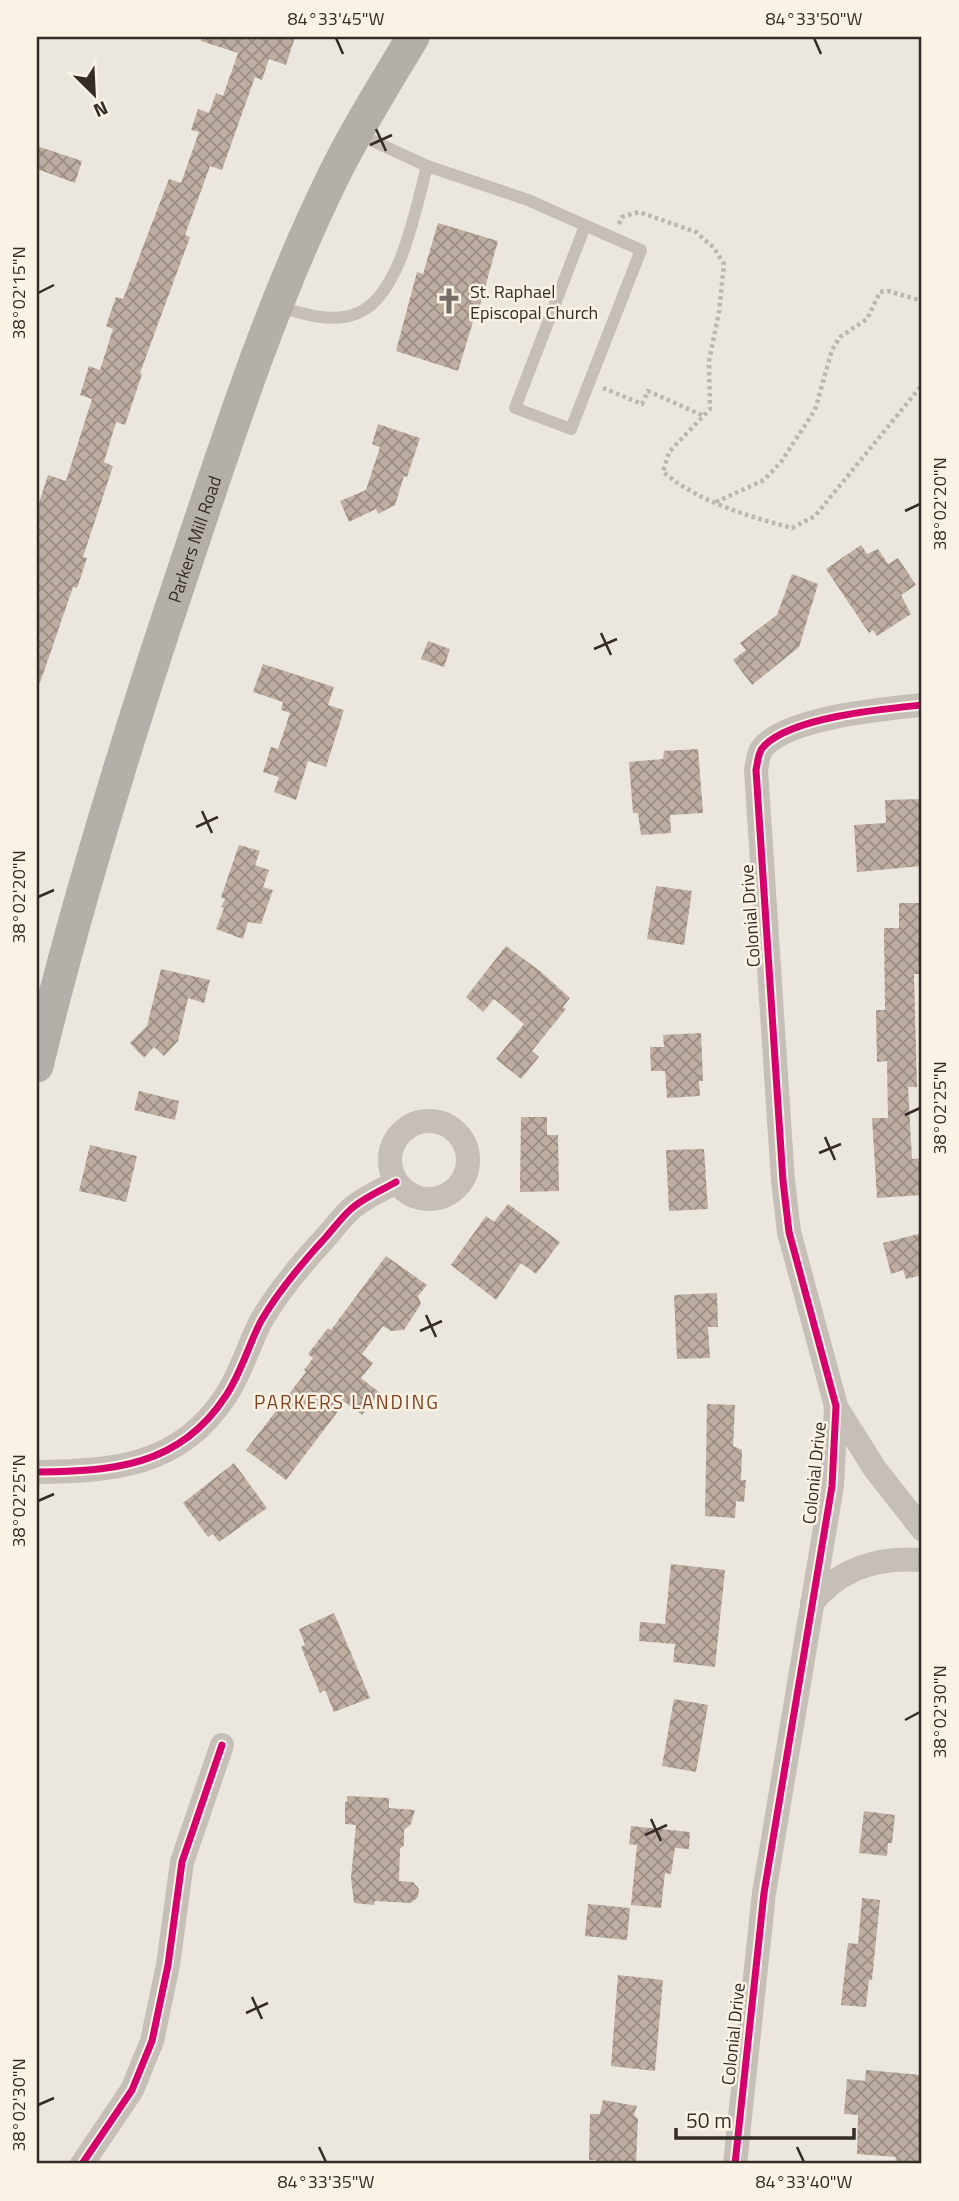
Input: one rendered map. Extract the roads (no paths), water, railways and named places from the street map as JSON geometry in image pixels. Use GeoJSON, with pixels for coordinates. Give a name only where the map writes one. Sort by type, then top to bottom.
{"type":"FeatureCollection","features":[{"type":"Feature","properties":{"kind":"main road","name":"Parkers Mill Road"},"geometry":{"type":"LineString","coordinates":[[37,1066],[98,838],[141,696],[238,410],[297,254],[331,179],[413,37]]}},
{"type":"Feature","properties":{"kind":"street","name":"Colonial Drive"},"geometry":{"type":"LineString","coordinates":[[734,2164],[764,1893],[832,1486],[836,1406],[789,1232],[783,1181],[757,770],[760,752],[764,746],[791,728],[836,717],[922,705]]}},
{"type":"Feature","properties":{"kind":"street"},"geometry":{"type":"LineString","coordinates":[[37,1472],[78,1472],[130,1465],[158,1455],[188,1436],[211,1417],[226,1396],[261,1321],[303,1262],[352,1208],[396,1182]]}},
{"type":"Feature","properties":{"kind":"street"},"geometry":{"type":"LineString","coordinates":[[836,1406],[875,1469],[922,1529]]}},
{"type":"Feature","properties":{"kind":"street"},"geometry":{"type":"LineString","coordinates":[[812,1603],[834,1581],[869,1564],[889,1560],[922,1560]]}},
{"type":"Feature","properties":{"kind":"street"},"geometry":{"type":"LineString","coordinates":[[82,2164],[132,2090],[152,2041],[169,1965],[182,1863],[222,1745]]}},
{"type":"Feature","properties":{"kind":"lane"},"geometry":{"type":"LineString","coordinates":[[356,133],[427,166],[528,200],[641,250],[571,429],[515,408],[585,226]]}},
{"type":"Feature","properties":{"kind":"lane"},"geometry":{"type":"LineString","coordinates":[[277,306],[303,314],[330,317],[358,313],[382,294],[404,251],[427,166]]}},
{"type":"Feature","properties":{"kind":"place","name":"St. Raphael Episcopal Church"},"geometry":{"type":"Point","coordinates":[449,301]}},
{"type":"Feature","properties":{"kind":"district","name":"PARKERS LANDING"},"geometry":{"type":"Point","coordinates":[347,1401]}}]}
